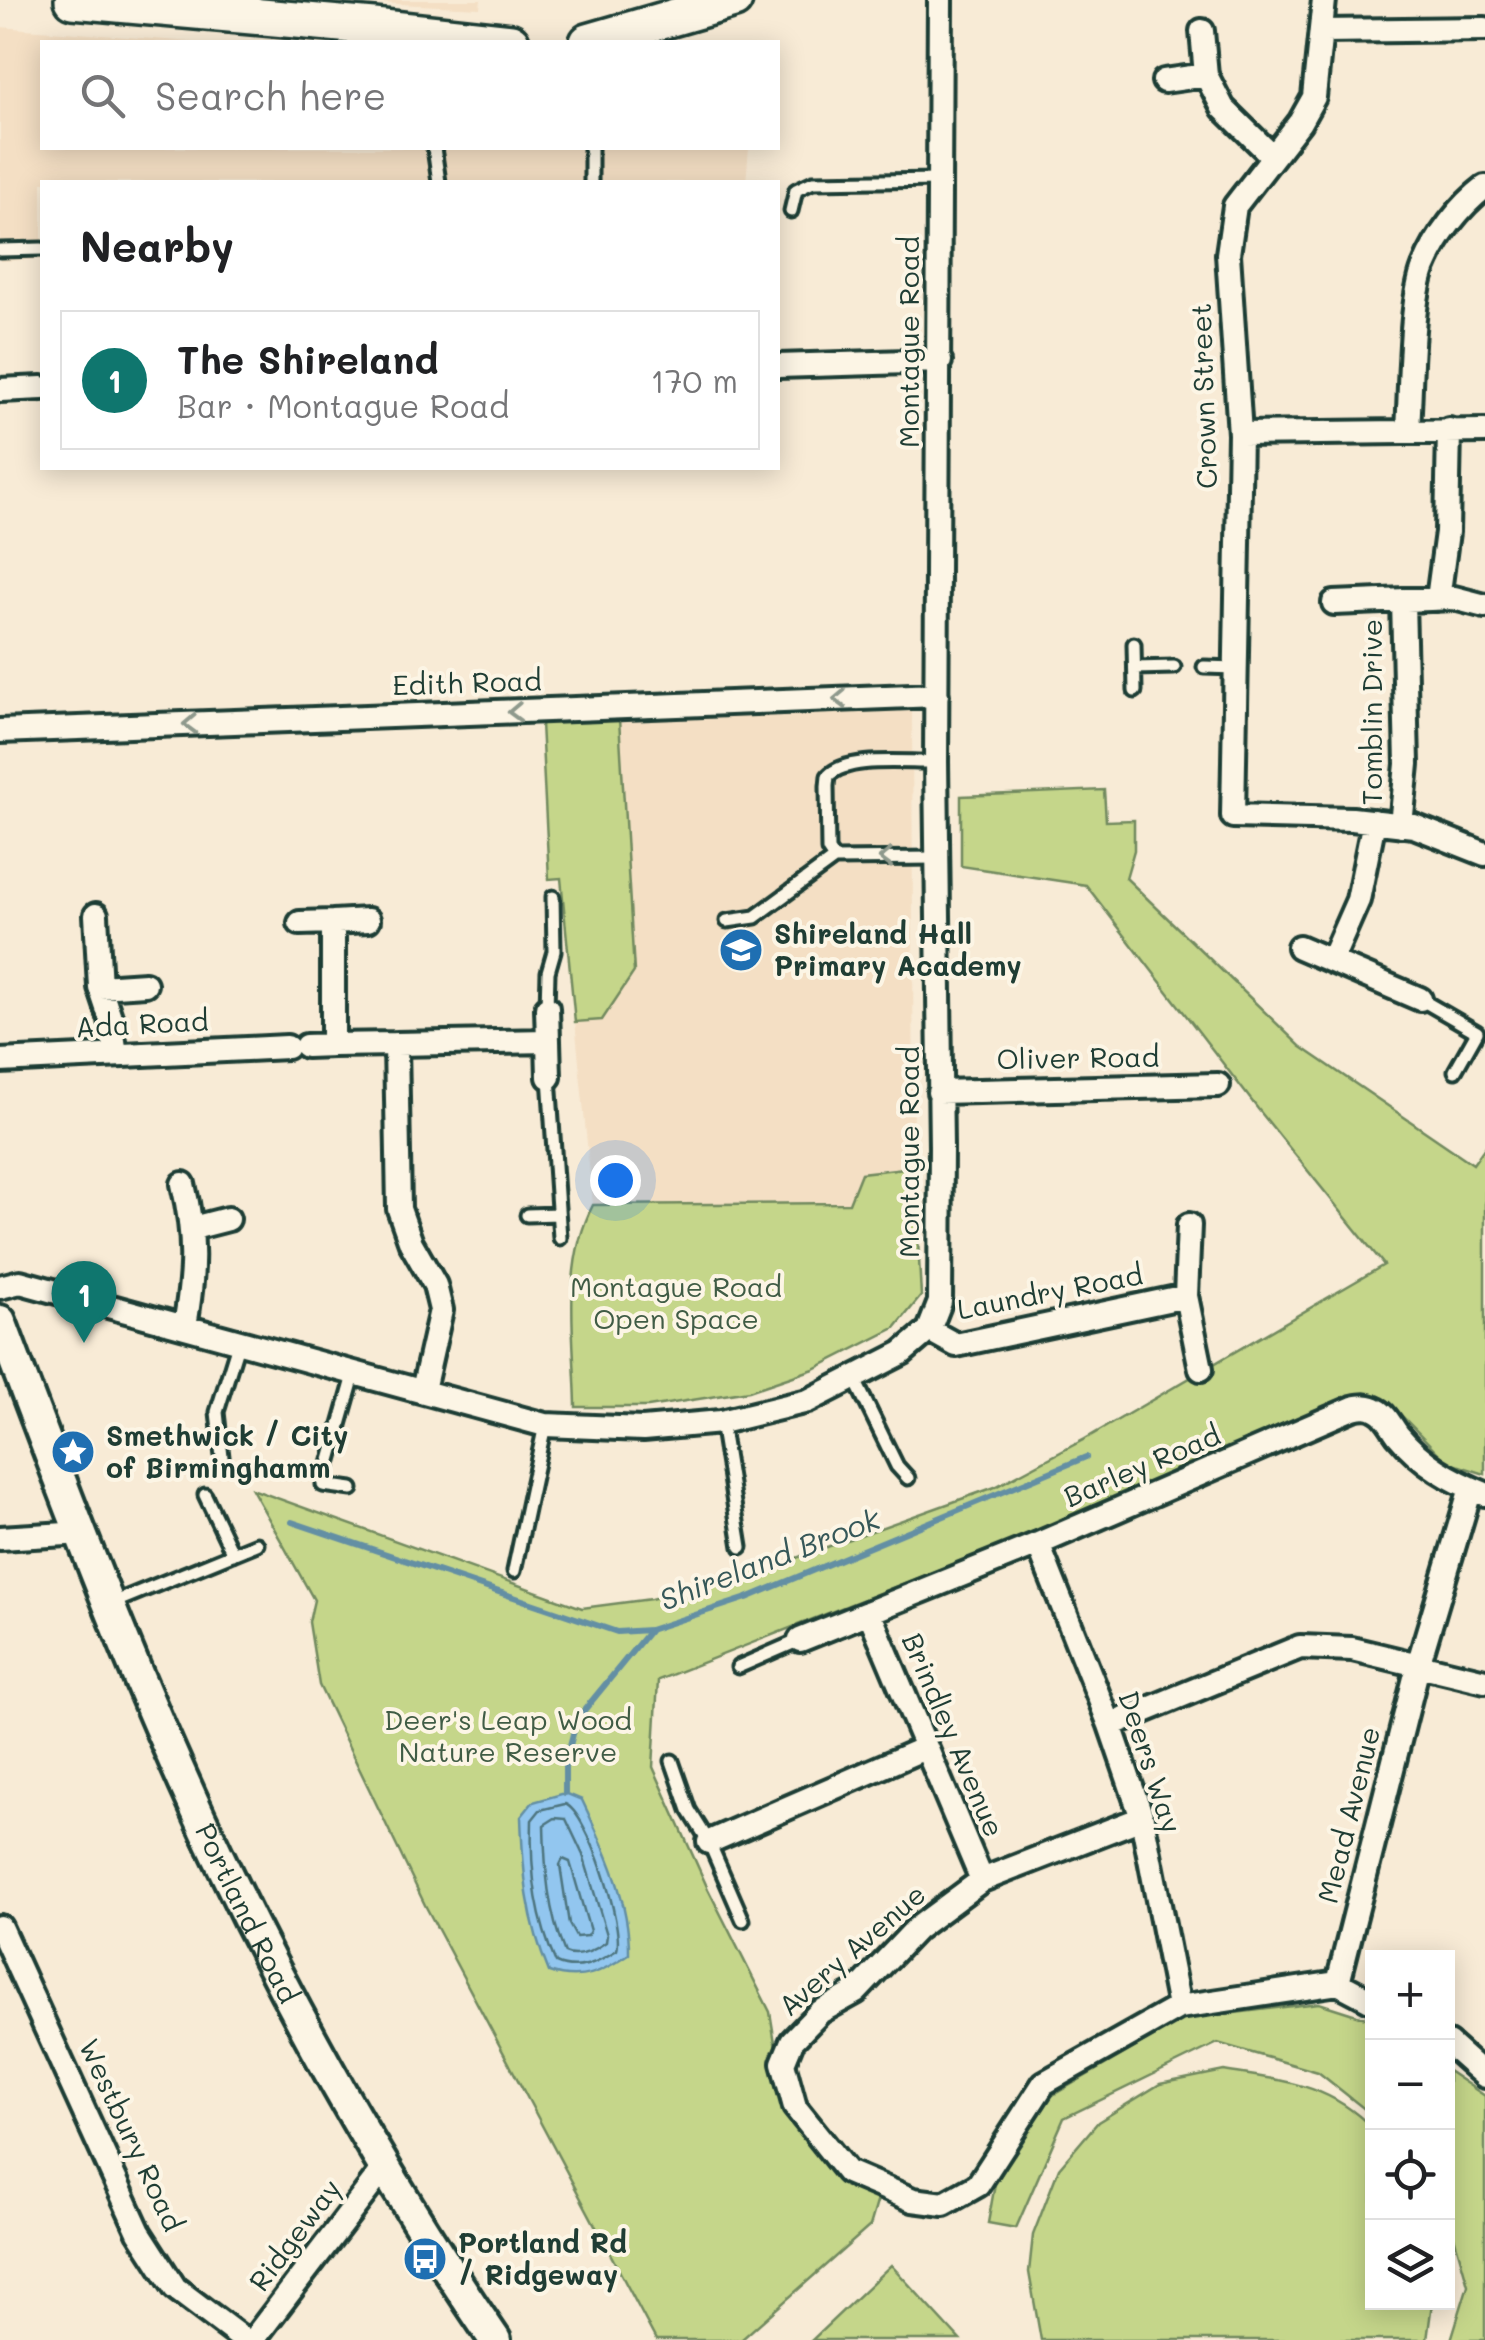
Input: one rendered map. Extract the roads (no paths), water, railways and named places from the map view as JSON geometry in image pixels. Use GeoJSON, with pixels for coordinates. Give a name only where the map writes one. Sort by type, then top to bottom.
{"type":"FeatureCollection","features":[{"type":"Feature","properties":{"kind":"main road"},"geometry":{"type":"LineString","coordinates":[[73,0],[376,13],[430,39],[457,40]]}},
{"type":"Feature","properties":{"kind":"main road"},"geometry":{"type":"LineString","coordinates":[[595,40],[712,4]]}},
{"type":"Feature","properties":{"kind":"main road","name":"Portland Road"},"geometry":{"type":"LineString","coordinates":[[0,1321],[110,1604],[217,1853],[294,2006],[385,2167],[495,2340]]}},
{"type":"Feature","properties":{"kind":"street","name":"Montague Road"},"geometry":{"type":"LineString","coordinates":[[929,1330],[940,1302],[936,762],[940,0]]}},
{"type":"Feature","properties":{"kind":"street","name":"Crown Street"},"geometry":{"type":"LineString","coordinates":[[1324,0],[1314,97],[1235,206],[1230,230],[1228,254],[1240,434],[1233,816],[1374,821]]}},
{"type":"Feature","properties":{"kind":"street"},"geometry":{"type":"LineString","coordinates":[[1323,31],[1485,29]]}},
{"type":"Feature","properties":{"kind":"street"},"geometry":{"type":"LineString","coordinates":[[1202,30],[1206,74],[1223,108],[1272,156]]}},
{"type":"Feature","properties":{"kind":"street"},"geometry":{"type":"LineString","coordinates":[[1164,81],[1206,74]]}},
{"type":"Feature","properties":{"kind":"street"},"geometry":{"type":"LineString","coordinates":[[1408,429],[1424,267],[1462,204],[1485,187]]}},
{"type":"Feature","properties":{"kind":"street"},"geometry":{"type":"LineString","coordinates":[[780,366],[940,361]]}},
{"type":"Feature","properties":{"kind":"street"},"geometry":{"type":"LineString","coordinates":[[0,390],[40,388]]}},
{"type":"Feature","properties":{"kind":"street"},"geometry":{"type":"LineString","coordinates":[[1438,599],[1447,532],[1448,430]]}},
{"type":"Feature","properties":{"kind":"street"},"geometry":{"type":"LineString","coordinates":[[1240,434],[1485,431]]}},
{"type":"Feature","properties":{"kind":"street","name":"Tomblin Drive"},"geometry":{"type":"LineString","coordinates":[[1334,604],[1454,598],[1485,606]]}},
{"type":"Feature","properties":{"kind":"street","name":"Tomblin Drive"},"geometry":{"type":"LineString","coordinates":[[1401,824],[1407,764],[1403,600]]}},
{"type":"Feature","properties":{"kind":"street","name":"Edith Road"},"geometry":{"type":"LineString","coordinates":[[0,731],[937,695]]}},
{"type":"Feature","properties":{"kind":"street"},"geometry":{"type":"LineString","coordinates":[[1332,959],[1358,900],[1374,821],[1401,824],[1485,854]]}},
{"type":"Feature","properties":{"kind":"street"},"geometry":{"type":"LineString","coordinates":[[96,914],[100,987],[111,1020],[116,1056]]}},
{"type":"Feature","properties":{"kind":"street"},"geometry":{"type":"LineString","coordinates":[[300,923],[368,920]]}},
{"type":"Feature","properties":{"kind":"street"},"geometry":{"type":"LineString","coordinates":[[333,922],[333,1045]]}},
{"type":"Feature","properties":{"kind":"street"},"geometry":{"type":"LineString","coordinates":[[1299,946],[1420,999]]}},
{"type":"Feature","properties":{"kind":"street"},"geometry":{"type":"LineString","coordinates":[[100,987],[145,984]]}},
{"type":"Feature","properties":{"kind":"street"},"geometry":{"type":"LineString","coordinates":[[547,1008],[549,1077]]}},
{"type":"Feature","properties":{"kind":"street","name":"Ada Road"},"geometry":{"type":"LineString","coordinates":[[0,1061],[296,1046],[548,1041]]}},
{"type":"Feature","properties":{"kind":"street"},"geometry":{"type":"LineString","coordinates":[[396,1044],[399,1209],[411,1244],[435,1284],[442,1310],[423,1390]]}},
{"type":"Feature","properties":{"kind":"street","name":"Oliver Road"},"geometry":{"type":"LineString","coordinates":[[939,1092],[1218,1085]]}},
{"type":"Feature","properties":{"kind":"street"},"geometry":{"type":"LineString","coordinates":[[182,1184],[194,1228],[185,1326]]}},
{"type":"Feature","properties":{"kind":"street"},"geometry":{"type":"LineString","coordinates":[[194,1228],[228,1220]]}},
{"type":"Feature","properties":{"kind":"street","name":"Laundry Road"},"geometry":{"type":"LineString","coordinates":[[1189,1225],[1186,1296],[1201,1369]]}},
{"type":"Feature","properties":{"kind":"street"},"geometry":{"type":"LineString","coordinates":[[0,1287],[20,1282],[545,1425],[643,1429],[721,1422],[808,1401],[902,1354],[929,1330]]}},
{"type":"Feature","properties":{"kind":"street","name":"Laundry Road"},"geometry":{"type":"LineString","coordinates":[[929,1330],[956,1346],[1186,1296]]}},
{"type":"Feature","properties":{"kind":"street","name":"Barley Road"},"geometry":{"type":"LineString","coordinates":[[800,1640],[1038,1544],[1353,1408],[1366,1406],[1382,1411],[1399,1436],[1432,1467],[1450,1480],[1478,1491]]}},
{"type":"Feature","properties":{"kind":"street","name":"Mead Avenue"},"geometry":{"type":"LineString","coordinates":[[1338,1983],[1418,1662],[1478,1491]]}},
{"type":"Feature","properties":{"kind":"street"},"geometry":{"type":"LineString","coordinates":[[0,1538],[83,1533]]}},
{"type":"Feature","properties":{"kind":"street","name":"Deers Way"},"geometry":{"type":"LineString","coordinates":[[1038,1544],[1110,1725],[1142,1818],[1178,2006]]}},
{"type":"Feature","properties":{"kind":"street","name":"Brindley Avenue"},"geometry":{"type":"LineString","coordinates":[[869,1612],[982,1880]]}},
{"type":"Feature","properties":{"kind":"street"},"geometry":{"type":"LineString","coordinates":[[1110,1725],[1300,1647],[1352,1649],[1485,1681]]}},
{"type":"Feature","properties":{"kind":"street"},"geometry":{"type":"LineString","coordinates":[[710,1842],[925,1748]]}},
{"type":"Feature","properties":{"kind":"street","name":"Avery Avenue"},"geometry":{"type":"LineString","coordinates":[[1142,1818],[982,1880],[916,1929],[856,1992],[820,2012],[792,2041],[782,2063],[795,2108],[848,2172],[913,2200],[944,2204],[978,2185],[1044,2083],[1178,2006]]}},
{"type":"Feature","properties":{"kind":"street","name":"Westbury Road"},"geometry":{"type":"LineString","coordinates":[[0,1927],[140,2232],[175,2288],[244,2340]]}},
{"type":"Feature","properties":{"kind":"street"},"geometry":{"type":"LineString","coordinates":[[1178,2006],[1338,1983],[1365,1997]]}},
{"type":"Feature","properties":{"kind":"street"},"geometry":{"type":"LineString","coordinates":[[1455,2050],[1485,2076]]}},
{"type":"Feature","properties":{"kind":"street","name":"Ridgeway"},"geometry":{"type":"LineString","coordinates":[[253,2340],[385,2167]]}},
{"type":"Feature","properties":{"kind":"lane"},"geometry":{"type":"LineString","coordinates":[[434,150],[439,180]]}},
{"type":"Feature","properties":{"kind":"lane"},"geometry":{"type":"LineString","coordinates":[[591,150],[591,180]]}},
{"type":"Feature","properties":{"kind":"lane"},"geometry":{"type":"LineString","coordinates":[[790,211],[796,190],[813,182],[939,180]]}},
{"type":"Feature","properties":{"kind":"lane"},"geometry":{"type":"LineString","coordinates":[[0,250],[40,249]]}},
{"type":"Feature","properties":{"kind":"lane"},"geometry":{"type":"LineString","coordinates":[[1134,644],[1135,691]]}},
{"type":"Feature","properties":{"kind":"lane"},"geometry":{"type":"LineString","coordinates":[[1135,668],[1174,667]]}},
{"type":"Feature","properties":{"kind":"lane"},"geometry":{"type":"LineString","coordinates":[[1204,667],[1236,668]]}},
{"type":"Feature","properties":{"kind":"lane"},"geometry":{"type":"LineString","coordinates":[[834,859],[828,850],[827,786],[828,776],[836,768],[854,763],[936,762]]}},
{"type":"Feature","properties":{"kind":"lane"},"geometry":{"type":"LineString","coordinates":[[727,921],[756,917],[834,859],[937,858]]}},
{"type":"Feature","properties":{"kind":"lane"},"geometry":{"type":"LineString","coordinates":[[547,1008],[548,972],[554,951],[552,897]]}},
{"type":"Feature","properties":{"kind":"lane"},"geometry":{"type":"LineString","coordinates":[[1420,999],[1477,1032],[1455,1071]]}},
{"type":"Feature","properties":{"kind":"lane"},"geometry":{"type":"LineString","coordinates":[[549,1077],[560,1238]]}},
{"type":"Feature","properties":{"kind":"lane"},"geometry":{"type":"LineString","coordinates":[[527,1215],[558,1214]]}},
{"type":"Feature","properties":{"kind":"lane"},"geometry":{"type":"LineString","coordinates":[[223,1466],[216,1412],[239,1341]]}},
{"type":"Feature","properties":{"kind":"lane"},"geometry":{"type":"LineString","coordinates":[[352,1489],[323,1484],[355,1372]]}},
{"type":"Feature","properties":{"kind":"lane"},"geometry":{"type":"LineString","coordinates":[[854,1378],[896,1466],[908,1478]]}},
{"type":"Feature","properties":{"kind":"lane"},"geometry":{"type":"LineString","coordinates":[[721,1422],[741,1547]]}},
{"type":"Feature","properties":{"kind":"lane"},"geometry":{"type":"LineString","coordinates":[[514,1571],[545,1425]]}},
{"type":"Feature","properties":{"kind":"lane"},"geometry":{"type":"LineString","coordinates":[[204,1496],[233,1554]]}},
{"type":"Feature","properties":{"kind":"lane"},"geometry":{"type":"LineString","coordinates":[[110,1604],[257,1544]]}},
{"type":"Feature","properties":{"kind":"lane"},"geometry":{"type":"LineString","coordinates":[[738,1667],[800,1640]]}},
{"type":"Feature","properties":{"kind":"lane"},"geometry":{"type":"LineString","coordinates":[[672,1761],[689,1810],[710,1842],[742,1920]]}},
{"type":"Feature","properties":{"kind":"water"},"geometry":{"type":"Polygon","coordinates":[[[565,1793],[582,1800],[599,1836],[620,1894],[628,1934],[629,1954],[600,1971],[581,1976],[549,1972],[531,1915],[523,1858],[521,1817],[533,1802],[565,1793]]]}},
{"type":"Feature","properties":{"kind":"waterway","name":"Shireland Brook"},"geometry":{"type":"LineString","coordinates":[[292,1522],[617,1632],[649,1630],[747,1598],[1086,1457]]}},
{"type":"Feature","properties":{"kind":"waterway"},"geometry":{"type":"LineString","coordinates":[[565,1793],[565,1764],[577,1719],[649,1631]]}},
{"type":"Feature","properties":{"kind":"place","name":"Shireland Hall Primary Academy"},"geometry":{"type":"Point","coordinates":[741,950]}},
{"type":"Feature","properties":{"kind":"place","name":"The Shireland"},"geometry":{"type":"Point","coordinates":[84,1343]}},
{"type":"Feature","properties":{"kind":"place","name":"Smethwick / City of Birminghamm"},"geometry":{"type":"Point","coordinates":[73,1452]}},
{"type":"Feature","properties":{"kind":"place","name":"Portland Rd / Ridgeway"},"geometry":{"type":"Point","coordinates":[425,2259]}},
{"type":"Feature","properties":{"kind":"park label","name":"Montague Road Open Space"},"geometry":{"type":"Point","coordinates":[676,1303]}},
{"type":"Feature","properties":{"kind":"park label","name":"Deer's Leap Wood Nature Reserve"},"geometry":{"type":"Point","coordinates":[508,1736]}}]}
